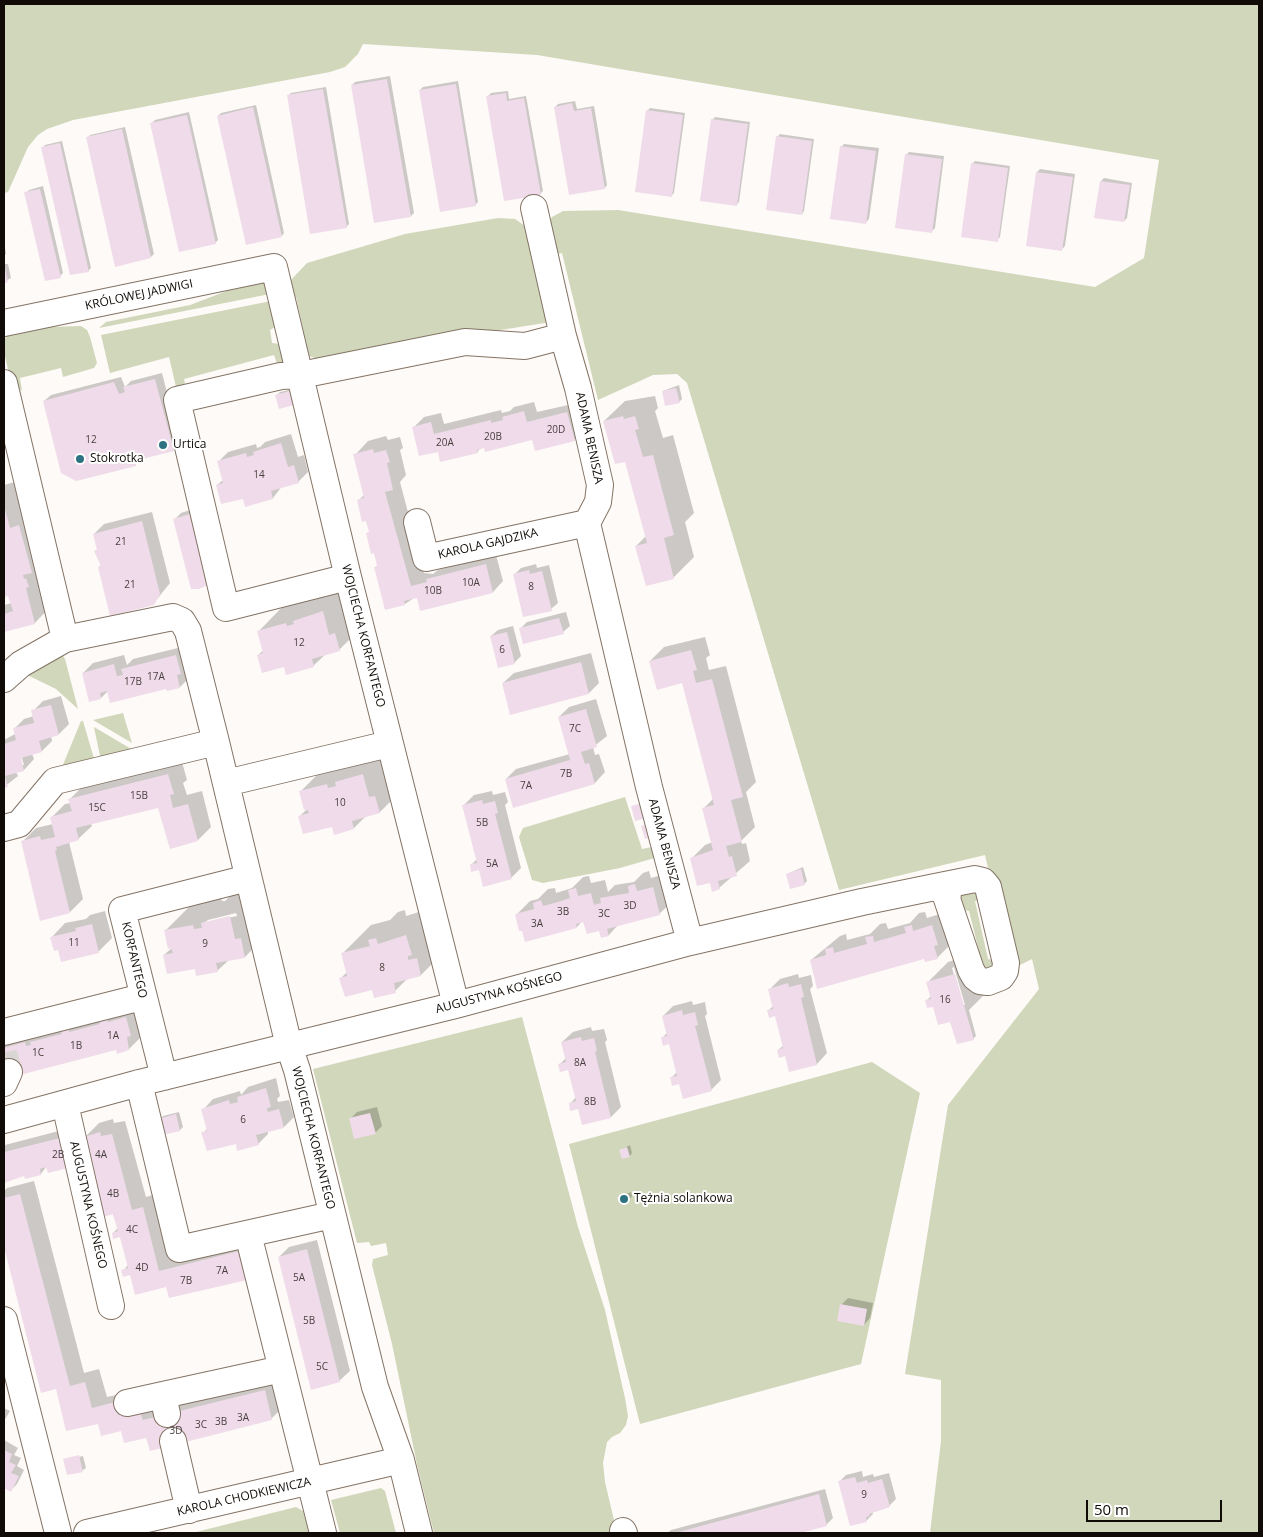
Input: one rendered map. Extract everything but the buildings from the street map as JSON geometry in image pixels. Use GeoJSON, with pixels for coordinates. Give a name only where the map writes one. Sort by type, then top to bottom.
{"type":"FeatureCollection","features":[{"type":"Feature","properties":{"kind":"street","name":"ADAMA BENISZA"},"geometry":{"type":"LineString","coordinates":[[534,208],[600,485],[598,502],[587,523],[649,787],[690,942]]}},
{"type":"Feature","properties":{"kind":"street","name":"KRÓLOWEJ JADWIGI"},"geometry":{"type":"LineString","coordinates":[[4,323],[274,267]]}},
{"type":"Feature","properties":{"kind":"street","name":"WOJCIECHA KORFANTEGO"},"geometry":{"type":"LineString","coordinates":[[274,267],[389,744],[456,1004]]}},
{"type":"Feature","properties":{"kind":"street"},"geometry":{"type":"LineString","coordinates":[[348,577],[226,608],[176,400],[281,376],[301,375],[465,342],[525,346],[563,336]]}},
{"type":"Feature","properties":{"kind":"street"},"geometry":{"type":"LineString","coordinates":[[4,383],[65,639]]}},
{"type":"Feature","properties":{"kind":"street","name":"KAROLA GAJDZIKA"},"geometry":{"type":"LineString","coordinates":[[417,522],[426,558],[587,523]]}},
{"type":"Feature","properties":{"kind":"street","name":"WOJCIECHA KORFANTEGO"},"geometry":{"type":"LineString","coordinates":[[4,679],[21,664],[65,639],[172,617],[182,621],[188,631],[332,1215],[179,1250],[139,1084]]}},
{"type":"Feature","properties":{"kind":"street"},"geometry":{"type":"LineString","coordinates":[[4,828],[19,824],[55,781],[216,742]]}},
{"type":"Feature","properties":{"kind":"street"},"geometry":{"type":"LineString","coordinates":[[226,783],[389,744]]}},
{"type":"Feature","properties":{"kind":"street","name":"KORFANTEGO"},"geometry":{"type":"LineString","coordinates":[[164,1077],[142,997],[122,910],[248,878]]}},
{"type":"Feature","properties":{"kind":"street","name":"AUGUSTYNA KOŚNEGO"},"geometry":{"type":"LineString","coordinates":[[4,1120],[690,942],[935,887]]}},
{"type":"Feature","properties":{"kind":"street"},"geometry":{"type":"LineString","coordinates":[[4,1032],[142,997]]}},
{"type":"Feature","properties":{"kind":"street","name":"AUGUSTYNA KOŚNEGO"},"geometry":{"type":"LineString","coordinates":[[65,1104],[111,1306]]}},
{"type":"Feature","properties":{"kind":"street"},"geometry":{"type":"LineString","coordinates":[[332,1215],[375,1387],[401,1460],[419,1533]]}},
{"type":"Feature","properties":{"kind":"street"},"geometry":{"type":"LineString","coordinates":[[248,1234],[323,1533]]}},
{"type":"Feature","properties":{"kind":"street"},"geometry":{"type":"LineString","coordinates":[[4,1320],[58,1533]]}},
{"type":"Feature","properties":{"kind":"street"},"geometry":{"type":"LineString","coordinates":[[127,1403],[165,1404],[282,1369]]}},
{"type":"Feature","properties":{"kind":"street"},"geometry":{"type":"LineString","coordinates":[[173,1441],[189,1510]]}},
{"type":"Feature","properties":{"kind":"street","name":"KAROLA CHODKIEWICZA"},"geometry":{"type":"LineString","coordinates":[[87,1533],[401,1460]]}},
{"type":"Feature","properties":{"kind":"green space"},"geometry":{"type":"Polygon","coordinates":[[[4,4],[1259,4],[1259,1533],[930,1533],[941,1441],[941,1380],[905,1374],[948,1105],[1039,989],[1032,959],[1020,965],[1014,964],[1008,956],[985,855],[839,890],[687,383],[677,374],[653,375],[598,400],[562,253],[552,255],[549,222],[552,217],[563,211],[618,210],[1095,287],[1144,258],[1159,160],[537,55],[363,44],[358,54],[345,67],[330,72],[73,120],[47,129],[38,135],[28,147],[8,192],[4,193],[4,4]]]}},
{"type":"Feature","properties":{"kind":"green space"},"geometry":{"type":"Polygon","coordinates":[[[498,218],[515,219],[528,228],[551,322],[318,359],[309,356],[296,297],[290,297],[290,281],[307,263],[405,234],[498,218]]]}},
{"type":"Feature","properties":{"kind":"green space"},"geometry":{"type":"Polygon","coordinates":[[[260,282],[269,285],[275,293],[99,328],[106,322],[190,305],[232,289],[260,282]]]}},
{"type":"Feature","properties":{"kind":"green space"},"geometry":{"type":"Polygon","coordinates":[[[271,301],[275,327],[270,330],[272,343],[280,344],[285,366],[279,369],[274,355],[184,379],[187,393],[177,391],[169,357],[110,373],[101,335],[271,301]]]}},
{"type":"Feature","properties":{"kind":"green space"},"geometry":{"type":"Polygon","coordinates":[[[81,326],[87,330],[90,337],[97,363],[94,368],[63,377],[61,368],[20,378],[22,391],[11,382],[4,352],[4,340],[7,335],[48,327],[81,326]]]}},
{"type":"Feature","properties":{"kind":"green space"},"geometry":{"type":"Polygon","coordinates":[[[61,652],[65,659],[78,709],[56,689],[21,672],[61,652]]]}},
{"type":"Feature","properties":{"kind":"green space"},"geometry":{"type":"Polygon","coordinates":[[[123,713],[132,743],[93,720],[123,713]]]}},
{"type":"Feature","properties":{"kind":"green space"},"geometry":{"type":"Polygon","coordinates":[[[81,721],[83,721],[95,762],[60,772],[81,721]]]}},
{"type":"Feature","properties":{"kind":"green space"},"geometry":{"type":"Polygon","coordinates":[[[94,727],[133,750],[101,761],[94,727]]]}},
{"type":"Feature","properties":{"kind":"green space"},"geometry":{"type":"Polygon","coordinates":[[[625,797],[642,849],[657,846],[658,857],[620,868],[543,883],[532,880],[519,837],[523,828],[625,797]]]}},
{"type":"Feature","properties":{"kind":"green space"},"geometry":{"type":"Polygon","coordinates":[[[972,889],[987,901],[975,901],[988,959],[1000,961],[990,977],[970,950],[979,951],[969,911],[956,908],[957,897],[972,889]]]}},
{"type":"Feature","properties":{"kind":"green space"},"geometry":{"type":"Polygon","coordinates":[[[522,1017],[578,1227],[605,1310],[625,1398],[628,1416],[626,1425],[620,1433],[607,1442],[603,1463],[605,1482],[617,1533],[434,1533],[418,1469],[392,1344],[372,1265],[373,1259],[388,1255],[386,1243],[371,1246],[369,1242],[357,1243],[313,1069],[522,1017]]]}},
{"type":"Feature","properties":{"kind":"green space"},"geometry":{"type":"Polygon","coordinates":[[[872,1062],[920,1093],[861,1364],[640,1424],[569,1144],[872,1062]]]}},
{"type":"Feature","properties":{"kind":"green space"},"geometry":{"type":"Polygon","coordinates":[[[381,1488],[385,1491],[396,1533],[340,1533],[331,1500],[381,1488]]]}},
{"type":"Feature","properties":{"kind":"green space"},"geometry":{"type":"Polygon","coordinates":[[[296,1507],[303,1511],[309,1533],[192,1533],[296,1507]]]}},
{"type":"Feature","properties":{"kind":"tunnel"},"geometry":{"type":"LineString","coordinates":[[4,1053],[9,1072]]}},
{"type":"Feature","properties":{"kind":"place","name":"Urtica"},"geometry":{"type":"Point","coordinates":[163,445]}},
{"type":"Feature","properties":{"kind":"place","name":"Stokrotka"},"geometry":{"type":"Point","coordinates":[80,459]}},
{"type":"Feature","properties":{"kind":"place","name":"Tężnia solankowa"},"geometry":{"type":"Point","coordinates":[624,1199]}}]}
